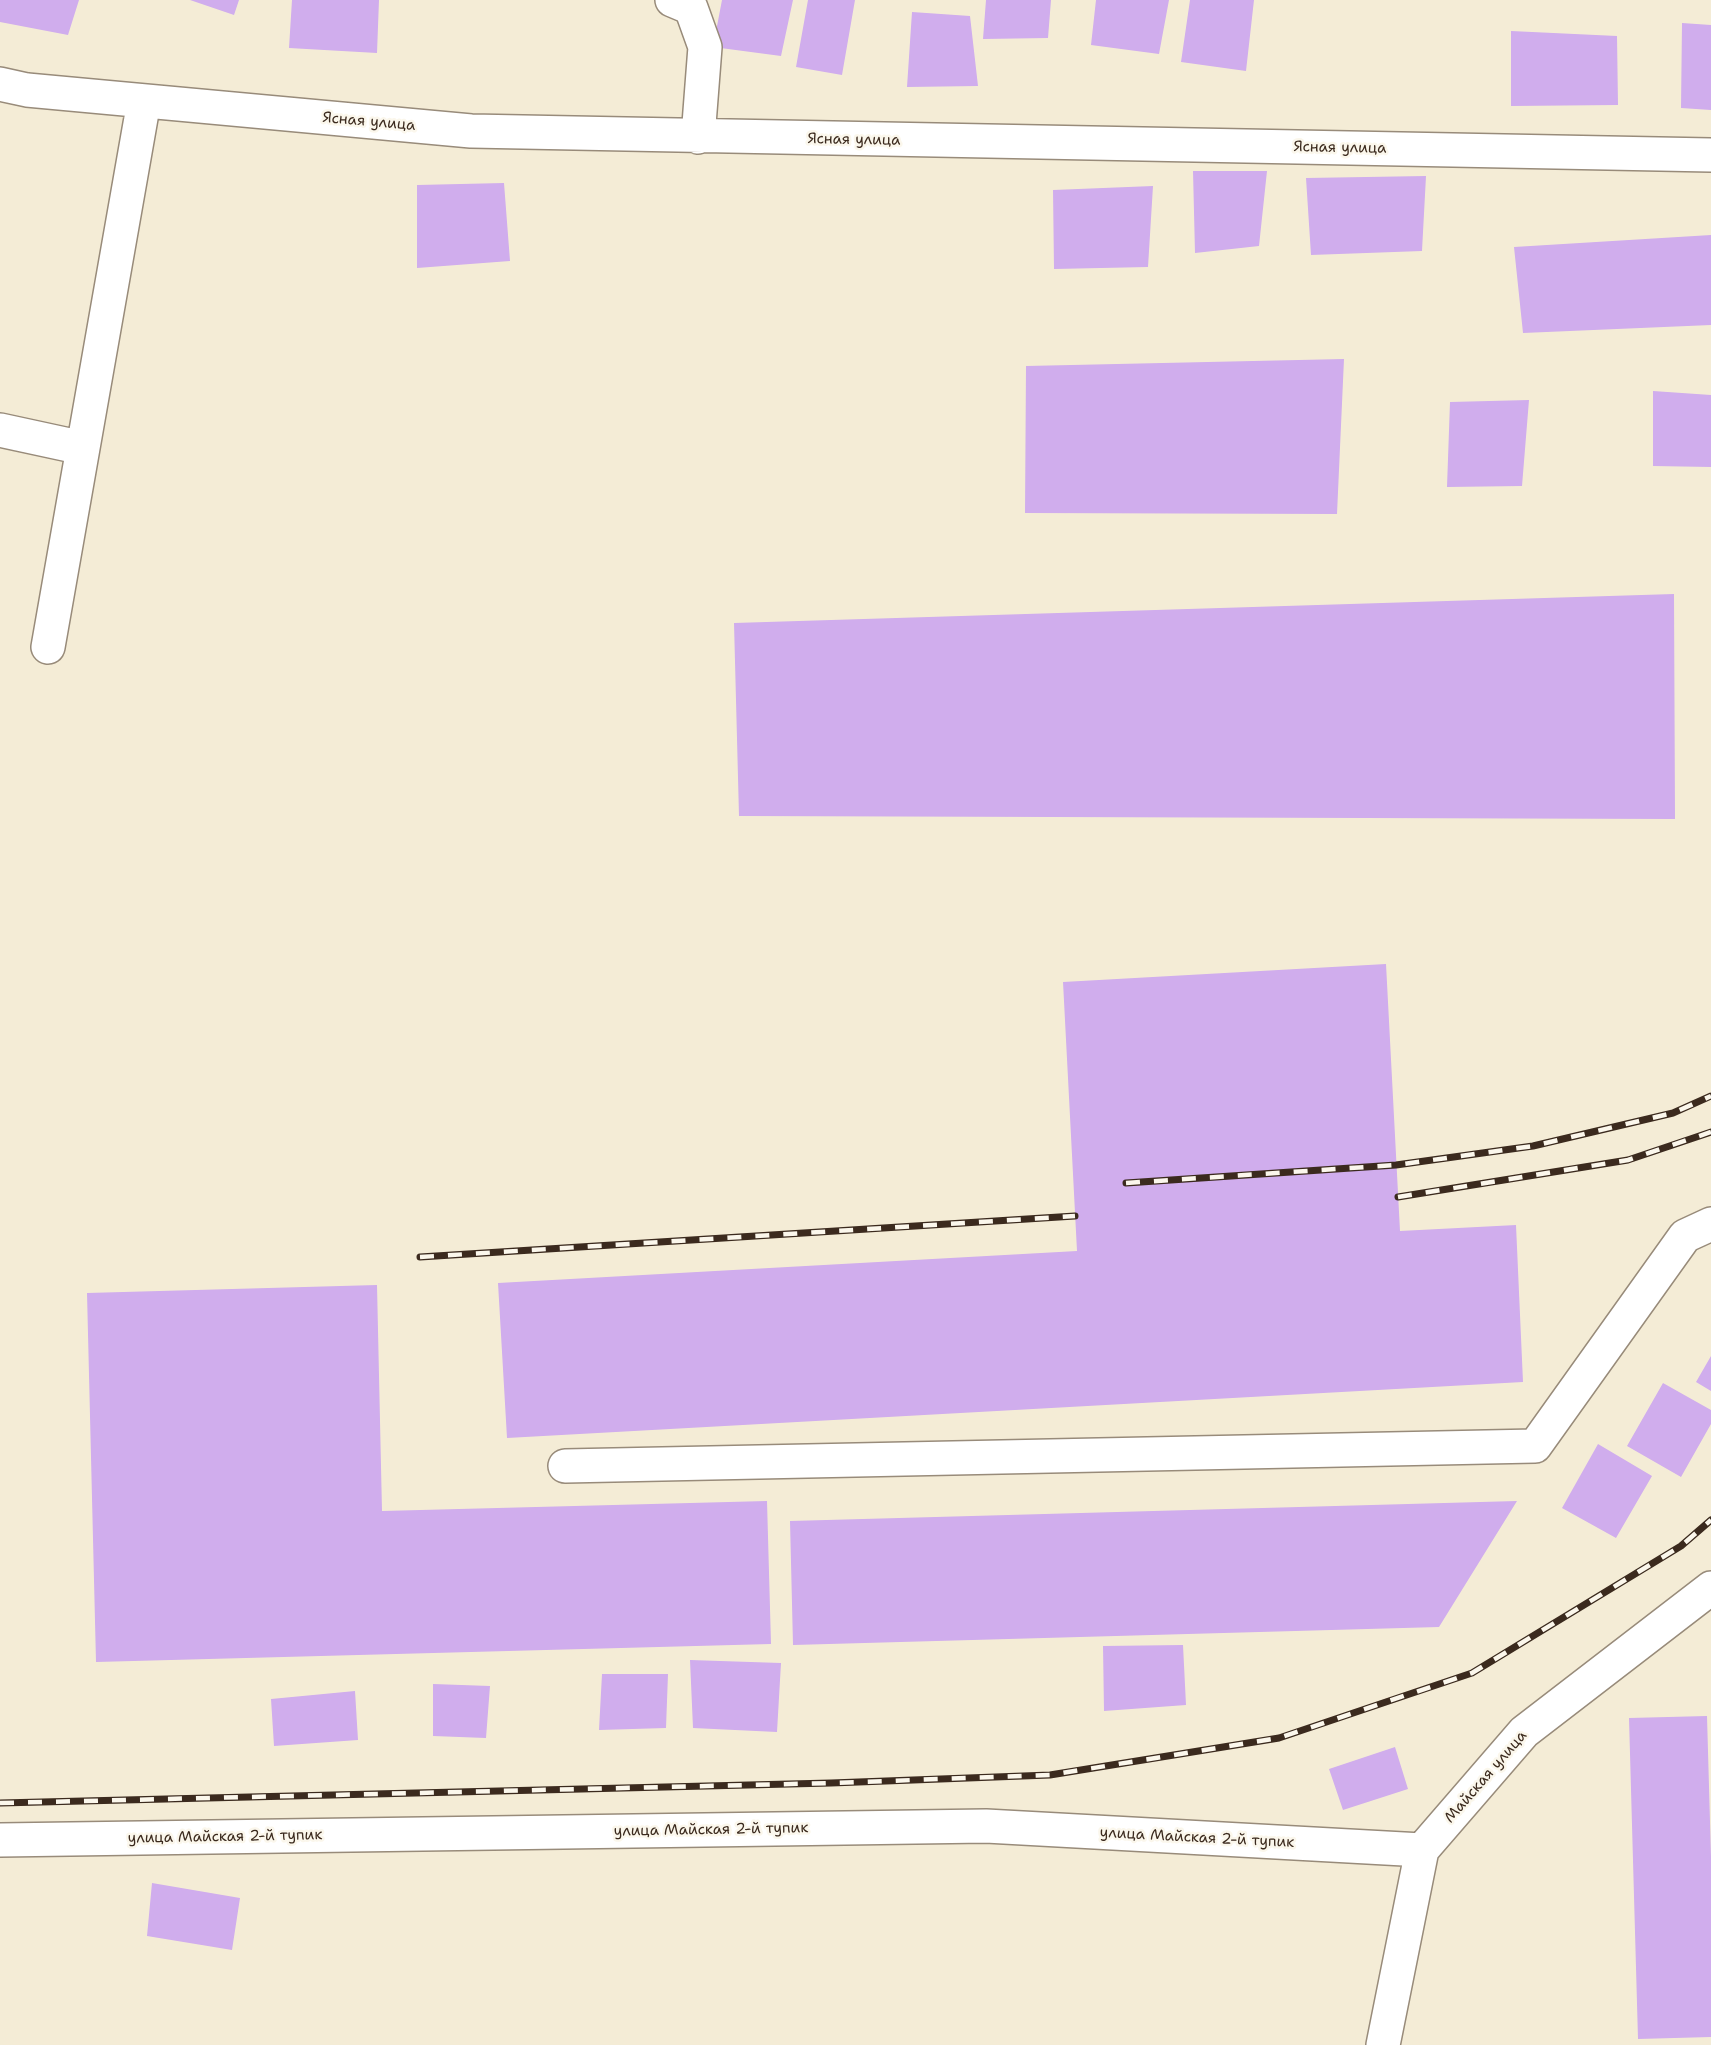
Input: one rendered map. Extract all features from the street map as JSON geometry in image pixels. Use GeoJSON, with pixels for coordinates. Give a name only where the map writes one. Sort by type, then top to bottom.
{"type":"FeatureCollection","features":[{"type":"Feature","properties":{"kind":"street"},"geometry":{"type":"LineString","coordinates":[[672,0],[691,8],[705,46],[698,137]]}},
{"type":"Feature","properties":{"kind":"street","name":"Ясная улица"},"geometry":{"type":"LineString","coordinates":[[0,84],[27,90],[471,131],[1711,154]]}},
{"type":"Feature","properties":{"kind":"street"},"geometry":{"type":"LineString","coordinates":[[48,647],[144,101]]}},
{"type":"Feature","properties":{"kind":"street"},"geometry":{"type":"LineString","coordinates":[[0,430],[83,448]]}},
{"type":"Feature","properties":{"kind":"street"},"geometry":{"type":"LineString","coordinates":[[565,1466],[1535,1446],[1685,1236],[1711,1224]]}},
{"type":"Feature","properties":{"kind":"street","name":"Майская улица"},"geometry":{"type":"LineString","coordinates":[[1383,2045],[1422,1850],[1524,1732],[1711,1588]]}},
{"type":"Feature","properties":{"kind":"street","name":"улица Майская 2-й тупик"},"geometry":{"type":"LineString","coordinates":[[0,1840],[986,1826],[1422,1850]]}},
{"type":"Feature","properties":{"kind":"building"},"geometry":{"type":"Polygon","coordinates":[[[0,0],[79,0],[68,35],[0,22],[0,0]]]}},
{"type":"Feature","properties":{"kind":"building"},"geometry":{"type":"Polygon","coordinates":[[[190,0],[239,0],[234,15],[190,0]]]}},
{"type":"Feature","properties":{"kind":"building"},"geometry":{"type":"Polygon","coordinates":[[[292,0],[379,0],[377,53],[289,48],[292,0]]]}},
{"type":"Feature","properties":{"kind":"building"},"geometry":{"type":"Polygon","coordinates":[[[722,0],[793,0],[781,56],[713,47],[722,0]]]}},
{"type":"Feature","properties":{"kind":"building"},"geometry":{"type":"Polygon","coordinates":[[[808,0],[855,0],[842,75],[796,67],[808,0]]]}},
{"type":"Feature","properties":{"kind":"building"},"geometry":{"type":"Polygon","coordinates":[[[986,0],[1051,0],[1048,38],[983,39],[986,0]]]}},
{"type":"Feature","properties":{"kind":"building"},"geometry":{"type":"Polygon","coordinates":[[[1096,0],[1169,0],[1159,54],[1091,45],[1096,0]]]}},
{"type":"Feature","properties":{"kind":"building"},"geometry":{"type":"Polygon","coordinates":[[[1190,0],[1254,0],[1246,71],[1181,62],[1190,0]]]}},
{"type":"Feature","properties":{"kind":"building"},"geometry":{"type":"Polygon","coordinates":[[[912,12],[970,16],[978,86],[907,87],[912,12]]]}},
{"type":"Feature","properties":{"kind":"building"},"geometry":{"type":"Polygon","coordinates":[[[1682,23],[1711,25],[1711,110],[1681,108],[1682,23]]]}},
{"type":"Feature","properties":{"kind":"building"},"geometry":{"type":"Polygon","coordinates":[[[1511,31],[1617,36],[1618,105],[1511,106],[1511,31]]]}},
{"type":"Feature","properties":{"kind":"building"},"geometry":{"type":"Polygon","coordinates":[[[1193,171],[1267,171],[1259,246],[1195,253],[1193,171]]]}},
{"type":"Feature","properties":{"kind":"building"},"geometry":{"type":"Polygon","coordinates":[[[1426,176],[1422,251],[1311,255],[1306,178],[1426,176]]]}},
{"type":"Feature","properties":{"kind":"building"},"geometry":{"type":"Polygon","coordinates":[[[504,183],[510,261],[417,268],[417,185],[504,183]]]}},
{"type":"Feature","properties":{"kind":"building"},"geometry":{"type":"Polygon","coordinates":[[[1153,186],[1148,267],[1054,269],[1053,190],[1153,186]]]}},
{"type":"Feature","properties":{"kind":"building"},"geometry":{"type":"Polygon","coordinates":[[[1711,235],[1711,325],[1523,333],[1514,247],[1711,235]]]}},
{"type":"Feature","properties":{"kind":"building"},"geometry":{"type":"Polygon","coordinates":[[[1344,359],[1337,514],[1025,513],[1026,366],[1344,359]]]}},
{"type":"Feature","properties":{"kind":"building"},"geometry":{"type":"Polygon","coordinates":[[[1653,391],[1711,395],[1711,467],[1653,466],[1653,391]]]}},
{"type":"Feature","properties":{"kind":"building"},"geometry":{"type":"Polygon","coordinates":[[[1529,400],[1522,486],[1447,487],[1450,402],[1529,400]]]}},
{"type":"Feature","properties":{"kind":"building"},"geometry":{"type":"Polygon","coordinates":[[[1674,594],[1675,819],[739,816],[734,623],[1674,594]]]}},
{"type":"Feature","properties":{"kind":"building"},"geometry":{"type":"Polygon","coordinates":[[[1386,964],[1400,1231],[1516,1225],[1523,1382],[507,1438],[498,1283],[1077,1251],[1063,982],[1386,964]]]}},
{"type":"Feature","properties":{"kind":"building"},"geometry":{"type":"Polygon","coordinates":[[[377,1285],[382,1511],[767,1501],[771,1644],[96,1662],[87,1293],[377,1285]]]}},
{"type":"Feature","properties":{"kind":"building"},"geometry":{"type":"Polygon","coordinates":[[[1711,1356],[1711,1391],[1696,1382],[1711,1356]]]}},
{"type":"Feature","properties":{"kind":"building"},"geometry":{"type":"Polygon","coordinates":[[[1663,1383],[1711,1410],[1711,1424],[1681,1477],[1627,1446],[1663,1383]]]}},
{"type":"Feature","properties":{"kind":"building"},"geometry":{"type":"Polygon","coordinates":[[[1598,1444],[1652,1476],[1616,1538],[1562,1508],[1598,1444]]]}},
{"type":"Feature","properties":{"kind":"building"},"geometry":{"type":"Polygon","coordinates":[[[1517,1501],[1439,1627],[793,1645],[790,1521],[1517,1501]]]}},
{"type":"Feature","properties":{"kind":"building"},"geometry":{"type":"Polygon","coordinates":[[[1183,1645],[1186,1705],[1104,1711],[1103,1646],[1183,1645]]]}},
{"type":"Feature","properties":{"kind":"building"},"geometry":{"type":"Polygon","coordinates":[[[690,1660],[781,1663],[777,1732],[693,1728],[690,1660]]]}},
{"type":"Feature","properties":{"kind":"building"},"geometry":{"type":"Polygon","coordinates":[[[602,1674],[668,1674],[666,1728],[599,1730],[602,1674]]]}},
{"type":"Feature","properties":{"kind":"building"},"geometry":{"type":"Polygon","coordinates":[[[433,1684],[490,1686],[486,1738],[433,1736],[433,1684]]]}},
{"type":"Feature","properties":{"kind":"building"},"geometry":{"type":"Polygon","coordinates":[[[355,1691],[358,1740],[274,1746],[271,1699],[355,1691]]]}},
{"type":"Feature","properties":{"kind":"building"},"geometry":{"type":"Polygon","coordinates":[[[1707,1716],[1711,1857],[1711,2037],[1638,2039],[1629,1718],[1707,1716]]]}},
{"type":"Feature","properties":{"kind":"building"},"geometry":{"type":"Polygon","coordinates":[[[1395,1747],[1408,1789],[1343,1810],[1329,1769],[1395,1747]]]}},
{"type":"Feature","properties":{"kind":"building"},"geometry":{"type":"Polygon","coordinates":[[[152,1883],[240,1898],[232,1950],[147,1936],[152,1883]]]}},
{"type":"Feature","properties":{"kind":"railway"},"geometry":{"type":"LineString","coordinates":[[1126,1183],[1396,1165],[1533,1146],[1673,1113],[1711,1096]]}},
{"type":"Feature","properties":{"kind":"railway"},"geometry":{"type":"LineString","coordinates":[[1398,1197],[1628,1160],[1711,1132]]}},
{"type":"Feature","properties":{"kind":"railway"},"geometry":{"type":"LineString","coordinates":[[420,1257],[1075,1216]]}},
{"type":"Feature","properties":{"kind":"railway"},"geometry":{"type":"LineString","coordinates":[[0,1803],[831,1783],[1050,1775],[1279,1738],[1472,1673],[1681,1546],[1711,1520]]}}]}
